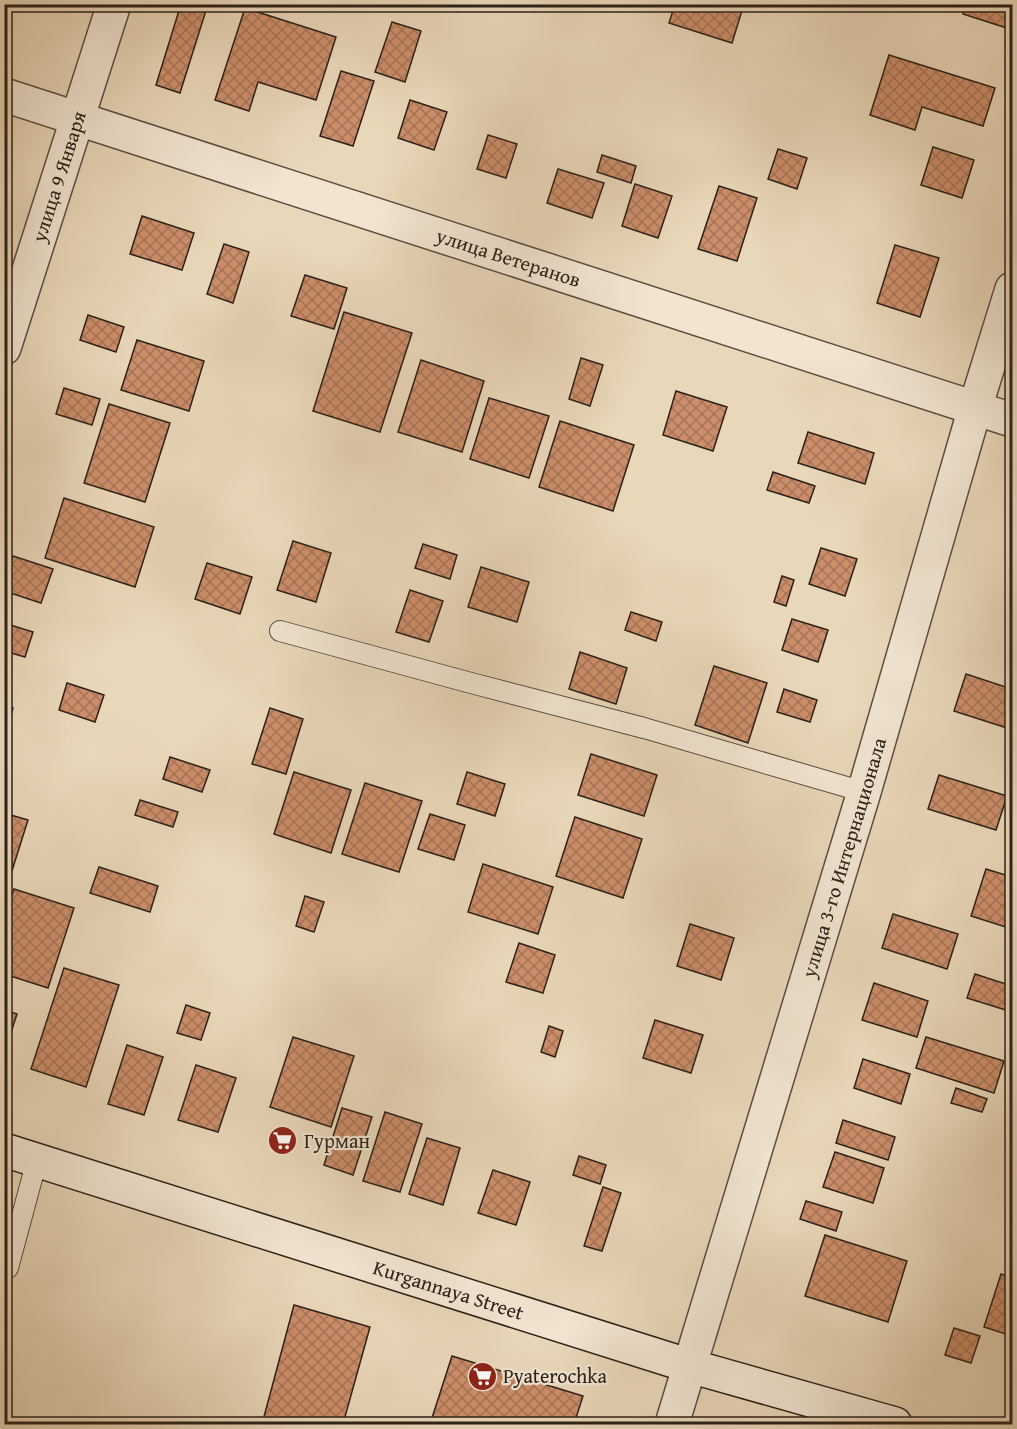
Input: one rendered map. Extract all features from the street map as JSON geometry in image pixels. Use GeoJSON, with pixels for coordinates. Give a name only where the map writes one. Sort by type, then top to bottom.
{"type":"FeatureCollection","features":[{"type":"Feature","properties":{"kind":"street","name":"улица 9 Января"},"geometry":{"type":"LineString","coordinates":[[4,348],[114,4]]}},
{"type":"Feature","properties":{"kind":"street","name":"улица Ветеранов"},"geometry":{"type":"LineString","coordinates":[[4,95],[1012,420]]}},
{"type":"Feature","properties":{"kind":"street","name":"улица 3-го Интернационала"},"geometry":{"type":"LineString","coordinates":[[672,1425],[864,792],[975,408],[1012,289]]}},
{"type":"Feature","properties":{"kind":"street","name":"Kurgannaya Street"},"geometry":{"type":"LineString","coordinates":[[4,1150],[690,1366],[895,1425]]}},
{"type":"Feature","properties":{"kind":"lane"},"geometry":{"type":"LineString","coordinates":[[280,631],[644,728],[864,792]]}},
{"type":"Feature","properties":{"kind":"lane"},"geometry":{"type":"LineString","coordinates":[[9,1268],[37,1160]]}},
{"type":"Feature","properties":{"kind":"building"},"geometry":{"type":"Polygon","coordinates":[[[181,4],[208,4],[180,93],[156,85],[181,4]]]}},
{"type":"Feature","properties":{"kind":"building"},"geometry":{"type":"Polygon","coordinates":[[[675,4],[744,4],[732,43],[669,23],[675,4]]]}},
{"type":"Feature","properties":{"kind":"building"},"geometry":{"type":"Polygon","coordinates":[[[966,4],[1012,4],[1010,29],[963,14],[966,4]]]}},
{"type":"Feature","properties":{"kind":"building"},"geometry":{"type":"Polygon","coordinates":[[[245,8],[336,37],[316,100],[258,82],[249,111],[215,100],[245,8]]]}},
{"type":"Feature","properties":{"kind":"building"},"geometry":{"type":"Polygon","coordinates":[[[392,22],[421,31],[405,82],[375,72],[392,22]]]}},
{"type":"Feature","properties":{"kind":"building"},"geometry":{"type":"Polygon","coordinates":[[[889,55],[995,88],[983,126],[922,107],[915,130],[870,115],[889,55]]]}},
{"type":"Feature","properties":{"kind":"building"},"geometry":{"type":"Polygon","coordinates":[[[341,71],[374,81],[353,146],[320,136],[341,71]]]}},
{"type":"Feature","properties":{"kind":"building"},"geometry":{"type":"Polygon","coordinates":[[[410,100],[447,112],[434,150],[398,138],[410,100]]]}},
{"type":"Feature","properties":{"kind":"building"},"geometry":{"type":"Polygon","coordinates":[[[488,135],[517,144],[506,178],[477,169],[488,135]]]}},
{"type":"Feature","properties":{"kind":"building"},"geometry":{"type":"Polygon","coordinates":[[[933,147],[974,160],[962,198],[921,185],[933,147]]]}},
{"type":"Feature","properties":{"kind":"building"},"geometry":{"type":"Polygon","coordinates":[[[778,149],[807,158],[797,189],[768,179],[778,149]]]}},
{"type":"Feature","properties":{"kind":"building"},"geometry":{"type":"Polygon","coordinates":[[[602,155],[636,166],[631,183],[597,172],[602,155]]]}},
{"type":"Feature","properties":{"kind":"building"},"geometry":{"type":"Polygon","coordinates":[[[558,169],[604,183],[592,218],[547,203],[558,169]]]}},
{"type":"Feature","properties":{"kind":"building"},"geometry":{"type":"Polygon","coordinates":[[[635,184],[672,196],[658,238],[622,226],[635,184]]]}},
{"type":"Feature","properties":{"kind":"building"},"geometry":{"type":"Polygon","coordinates":[[[719,186],[757,198],[737,261],[698,249],[719,186]]]}},
{"type":"Feature","properties":{"kind":"building"},"geometry":{"type":"Polygon","coordinates":[[[142,216],[194,233],[182,270],[130,254],[142,216]]]}},
{"type":"Feature","properties":{"kind":"building"},"geometry":{"type":"Polygon","coordinates":[[[224,244],[249,252],[233,303],[207,294],[224,244]]]}},
{"type":"Feature","properties":{"kind":"building"},"geometry":{"type":"Polygon","coordinates":[[[895,245],[939,258],[920,317],[877,303],[895,245]]]}},
{"type":"Feature","properties":{"kind":"building"},"geometry":{"type":"Polygon","coordinates":[[[305,275],[347,288],[334,329],[291,316],[305,275]]]}},
{"type":"Feature","properties":{"kind":"building"},"geometry":{"type":"Polygon","coordinates":[[[344,312],[412,333],[380,432],[313,411],[344,312]]]}},
{"type":"Feature","properties":{"kind":"building"},"geometry":{"type":"Polygon","coordinates":[[[88,315],[124,327],[116,352],[80,340],[88,315]]]}},
{"type":"Feature","properties":{"kind":"building"},"geometry":{"type":"Polygon","coordinates":[[[137,340],[204,361],[189,411],[121,390],[137,340]]]}},
{"type":"Feature","properties":{"kind":"building"},"geometry":{"type":"Polygon","coordinates":[[[581,358],[603,365],[590,406],[569,399],[581,358]]]}},
{"type":"Feature","properties":{"kind":"building"},"geometry":{"type":"Polygon","coordinates":[[[421,360],[484,381],[462,452],[398,432],[421,360]]]}},
{"type":"Feature","properties":{"kind":"building"},"geometry":{"type":"Polygon","coordinates":[[[64,388],[100,399],[92,425],[56,414],[64,388]]]}},
{"type":"Feature","properties":{"kind":"building"},"geometry":{"type":"Polygon","coordinates":[[[676,391],[727,407],[713,451],[663,435],[676,391]]]}},
{"type":"Feature","properties":{"kind":"building"},"geometry":{"type":"Polygon","coordinates":[[[489,398],[549,416],[529,478],[470,459],[489,398]]]}},
{"type":"Feature","properties":{"kind":"building"},"geometry":{"type":"Polygon","coordinates":[[[109,404],[170,423],[145,502],[84,483],[109,404]]]}},
{"type":"Feature","properties":{"kind":"building"},"geometry":{"type":"Polygon","coordinates":[[[560,421],[634,445],[613,511],[539,487],[560,421]]]}},
{"type":"Feature","properties":{"kind":"building"},"geometry":{"type":"Polygon","coordinates":[[[808,432],[874,453],[865,484],[798,463],[808,432]]]}},
{"type":"Feature","properties":{"kind":"building"},"geometry":{"type":"Polygon","coordinates":[[[773,472],[815,486],[809,503],[767,490],[773,472]]]}},
{"type":"Feature","properties":{"kind":"building"},"geometry":{"type":"Polygon","coordinates":[[[64,498],[154,527],[135,587],[45,558],[64,498]]]}},
{"type":"Feature","properties":{"kind":"building"},"geometry":{"type":"Polygon","coordinates":[[[293,541],[331,553],[316,602],[277,590],[293,541]]]}},
{"type":"Feature","properties":{"kind":"building"},"geometry":{"type":"Polygon","coordinates":[[[423,544],[457,555],[450,579],[415,568],[423,544]]]}},
{"type":"Feature","properties":{"kind":"building"},"geometry":{"type":"Polygon","coordinates":[[[821,548],[857,559],[845,596],[809,584],[821,548]]]}},
{"type":"Feature","properties":{"kind":"building"},"geometry":{"type":"Polygon","coordinates":[[[13,556],[53,569],[41,603],[4,591],[4,581],[13,556]]]}},
{"type":"Feature","properties":{"kind":"building"},"geometry":{"type":"Polygon","coordinates":[[[207,563],[252,577],[240,614],[195,599],[207,563]]]}},
{"type":"Feature","properties":{"kind":"building"},"geometry":{"type":"Polygon","coordinates":[[[481,567],[529,582],[517,622],[468,607],[481,567]]]}},
{"type":"Feature","properties":{"kind":"building"},"geometry":{"type":"Polygon","coordinates":[[[782,576],[794,580],[786,606],[774,602],[782,576]]]}},
{"type":"Feature","properties":{"kind":"building"},"geometry":{"type":"Polygon","coordinates":[[[410,590],[443,601],[429,642],[396,632],[410,590]]]}},
{"type":"Feature","properties":{"kind":"building"},"geometry":{"type":"Polygon","coordinates":[[[631,612],[662,622],[656,641],[625,630],[631,612]]]}},
{"type":"Feature","properties":{"kind":"building"},"geometry":{"type":"Polygon","coordinates":[[[792,619],[828,630],[818,662],[782,650],[792,619]]]}},
{"type":"Feature","properties":{"kind":"building"},"geometry":{"type":"Polygon","coordinates":[[[4,623],[33,632],[25,657],[4,651],[4,623]]]}},
{"type":"Feature","properties":{"kind":"building"},"geometry":{"type":"Polygon","coordinates":[[[580,652],[627,668],[616,704],[569,689],[580,652]]]}},
{"type":"Feature","properties":{"kind":"building"},"geometry":{"type":"Polygon","coordinates":[[[714,666],[767,683],[748,743],[695,725],[714,666]]]}},
{"type":"Feature","properties":{"kind":"building"},"geometry":{"type":"Polygon","coordinates":[[[966,674],[1012,689],[1012,709],[1007,728],[954,711],[966,674]]]}},
{"type":"Feature","properties":{"kind":"building"},"geometry":{"type":"Polygon","coordinates":[[[67,683],[104,695],[95,722],[59,710],[67,683]]]}},
{"type":"Feature","properties":{"kind":"building"},"geometry":{"type":"Polygon","coordinates":[[[784,689],[817,700],[810,722],[777,712],[784,689]]]}},
{"type":"Feature","properties":{"kind":"building"},"geometry":{"type":"Polygon","coordinates":[[[4,706],[13,708],[7,727],[4,727],[4,706]]]}},
{"type":"Feature","properties":{"kind":"building"},"geometry":{"type":"Polygon","coordinates":[[[270,708],[303,719],[286,774],[252,764],[270,708]]]}},
{"type":"Feature","properties":{"kind":"building"},"geometry":{"type":"Polygon","coordinates":[[[591,754],[657,775],[644,816],[578,795],[591,754]]]}},
{"type":"Feature","properties":{"kind":"building"},"geometry":{"type":"Polygon","coordinates":[[[170,757],[210,770],[202,792],[163,779],[170,757]]]}},
{"type":"Feature","properties":{"kind":"building"},"geometry":{"type":"Polygon","coordinates":[[[294,772],[351,790],[331,853],[274,834],[294,772]]]}},
{"type":"Feature","properties":{"kind":"building"},"geometry":{"type":"Polygon","coordinates":[[[467,772],[505,784],[495,816],[457,804],[467,772]]]}},
{"type":"Feature","properties":{"kind":"building"},"geometry":{"type":"Polygon","coordinates":[[[939,775],[1007,796],[996,830],[928,809],[939,775]]]}},
{"type":"Feature","properties":{"kind":"building"},"geometry":{"type":"Polygon","coordinates":[[[365,783],[422,801],[399,872],[342,854],[365,783]]]}},
{"type":"Feature","properties":{"kind":"building"},"geometry":{"type":"Polygon","coordinates":[[[140,800],[178,812],[173,827],[135,815],[140,800]]]}},
{"type":"Feature","properties":{"kind":"building"},"geometry":{"type":"Polygon","coordinates":[[[4,813],[28,820],[10,877],[4,875],[4,813]]]}},
{"type":"Feature","properties":{"kind":"building"},"geometry":{"type":"Polygon","coordinates":[[[430,814],[465,825],[454,860],[418,849],[430,814]]]}},
{"type":"Feature","properties":{"kind":"building"},"geometry":{"type":"Polygon","coordinates":[[[575,817],[642,839],[623,898],[556,876],[575,817]]]}},
{"type":"Feature","properties":{"kind":"building"},"geometry":{"type":"Polygon","coordinates":[[[483,864],[553,887],[538,934],[468,912],[483,864]]]}},
{"type":"Feature","properties":{"kind":"building"},"geometry":{"type":"Polygon","coordinates":[[[99,867],[158,886],[150,912],[90,893],[99,867]]]}},
{"type":"Feature","properties":{"kind":"building"},"geometry":{"type":"Polygon","coordinates":[[[986,869],[1012,877],[1012,929],[971,916],[986,869]]]}},
{"type":"Feature","properties":{"kind":"building"},"geometry":{"type":"Polygon","coordinates":[[[14,889],[74,908],[48,988],[4,974],[4,919],[14,889]]]}},
{"type":"Feature","properties":{"kind":"building"},"geometry":{"type":"Polygon","coordinates":[[[305,896],[324,902],[314,932],[296,926],[305,896]]]}},
{"type":"Feature","properties":{"kind":"building"},"geometry":{"type":"Polygon","coordinates":[[[893,914],[958,934],[947,969],[882,948],[893,914]]]}},
{"type":"Feature","properties":{"kind":"building"},"geometry":{"type":"Polygon","coordinates":[[[690,924],[734,938],[721,980],[677,966],[690,924]]]}},
{"type":"Feature","properties":{"kind":"building"},"geometry":{"type":"Polygon","coordinates":[[[519,943],[555,955],[543,993],[506,982],[519,943]]]}},
{"type":"Feature","properties":{"kind":"building"},"geometry":{"type":"Polygon","coordinates":[[[64,968],[119,985],[86,1087],[31,1069],[64,968]]]}},
{"type":"Feature","properties":{"kind":"building"},"geometry":{"type":"Polygon","coordinates":[[[975,974],[1012,986],[1009,1011],[967,998],[975,974]]]}},
{"type":"Feature","properties":{"kind":"building"},"geometry":{"type":"Polygon","coordinates":[[[874,983],[928,1001],[917,1037],[862,1020],[874,983]]]}},
{"type":"Feature","properties":{"kind":"building"},"geometry":{"type":"Polygon","coordinates":[[[186,1005],[210,1013],[201,1040],[177,1033],[186,1005]]]}},
{"type":"Feature","properties":{"kind":"building"},"geometry":{"type":"Polygon","coordinates":[[[4,1010],[17,1014],[4,1054],[4,1010]]]}},
{"type":"Feature","properties":{"kind":"building"},"geometry":{"type":"Polygon","coordinates":[[[655,1020],[703,1035],[691,1073],[643,1058],[655,1020]]]}},
{"type":"Feature","properties":{"kind":"building"},"geometry":{"type":"Polygon","coordinates":[[[549,1026],[563,1031],[555,1057],[541,1052],[549,1026]]]}},
{"type":"Feature","properties":{"kind":"building"},"geometry":{"type":"Polygon","coordinates":[[[293,1037],[354,1056],[331,1127],[270,1107],[293,1037]]]}},
{"type":"Feature","properties":{"kind":"building"},"geometry":{"type":"Polygon","coordinates":[[[926,1037],[1004,1061],[994,1093],[916,1068],[926,1037]]]}},
{"type":"Feature","properties":{"kind":"building"},"geometry":{"type":"Polygon","coordinates":[[[127,1045],[163,1057],[144,1115],[108,1104],[127,1045]]]}},
{"type":"Feature","properties":{"kind":"building"},"geometry":{"type":"Polygon","coordinates":[[[863,1059],[910,1074],[901,1104],[854,1088],[863,1059]]]}},
{"type":"Feature","properties":{"kind":"building"},"geometry":{"type":"Polygon","coordinates":[[[196,1065],[236,1078],[218,1132],[178,1120],[196,1065]]]}},
{"type":"Feature","properties":{"kind":"building"},"geometry":{"type":"Polygon","coordinates":[[[956,1088],[987,1099],[982,1112],[951,1103],[956,1088]]]}},
{"type":"Feature","properties":{"kind":"building"},"geometry":{"type":"Polygon","coordinates":[[[342,1108],[372,1117],[353,1175],[324,1165],[342,1108]]]}},
{"type":"Feature","properties":{"kind":"building"},"geometry":{"type":"Polygon","coordinates":[[[385,1112],[422,1124],[400,1192],[363,1181],[385,1112]]]}},
{"type":"Feature","properties":{"kind":"building"},"geometry":{"type":"Polygon","coordinates":[[[843,1120],[895,1137],[888,1160],[836,1143],[843,1120]]]}},
{"type":"Feature","properties":{"kind":"building"},"geometry":{"type":"Polygon","coordinates":[[[427,1138],[460,1148],[443,1205],[409,1194],[427,1138]]]}},
{"type":"Feature","properties":{"kind":"building"},"geometry":{"type":"Polygon","coordinates":[[[835,1152],[884,1168],[873,1203],[823,1187],[835,1152]]]}},
{"type":"Feature","properties":{"kind":"building"},"geometry":{"type":"Polygon","coordinates":[[[579,1156],[606,1165],[600,1184],[573,1175],[579,1156]]]}},
{"type":"Feature","properties":{"kind":"building"},"geometry":{"type":"Polygon","coordinates":[[[493,1170],[530,1182],[516,1225],[478,1213],[493,1170]]]}},
{"type":"Feature","properties":{"kind":"building"},"geometry":{"type":"Polygon","coordinates":[[[603,1187],[621,1193],[602,1251],[584,1246],[603,1187]]]}},
{"type":"Feature","properties":{"kind":"building"},"geometry":{"type":"Polygon","coordinates":[[[806,1201],[842,1212],[836,1231],[800,1219],[806,1201]]]}},
{"type":"Feature","properties":{"kind":"building"},"geometry":{"type":"Polygon","coordinates":[[[825,1235],[907,1261],[888,1322],[805,1296],[825,1235]]]}},
{"type":"Feature","properties":{"kind":"building"},"geometry":{"type":"Polygon","coordinates":[[[1001,1274],[1012,1278],[1012,1336],[984,1327],[1001,1274]]]}},
{"type":"Feature","properties":{"kind":"building"},"geometry":{"type":"Polygon","coordinates":[[[294,1305],[370,1327],[343,1424],[262,1424],[294,1305]]]}},
{"type":"Feature","properties":{"kind":"building"},"geometry":{"type":"Polygon","coordinates":[[[954,1328],[980,1336],[971,1363],[945,1355],[954,1328]]]}},
{"type":"Feature","properties":{"kind":"building","name":"Pyaterochka"},"geometry":{"type":"Polygon","coordinates":[[[452,1356],[583,1396],[574,1424],[430,1424],[452,1356]]]}},
{"type":"Feature","properties":{"kind":"place","name":"Гурман"},"geometry":{"type":"Point","coordinates":[283,1141]}},
{"type":"Feature","properties":{"kind":"place","name":"Pyaterochka"},"geometry":{"type":"Point","coordinates":[482,1376]}}]}
